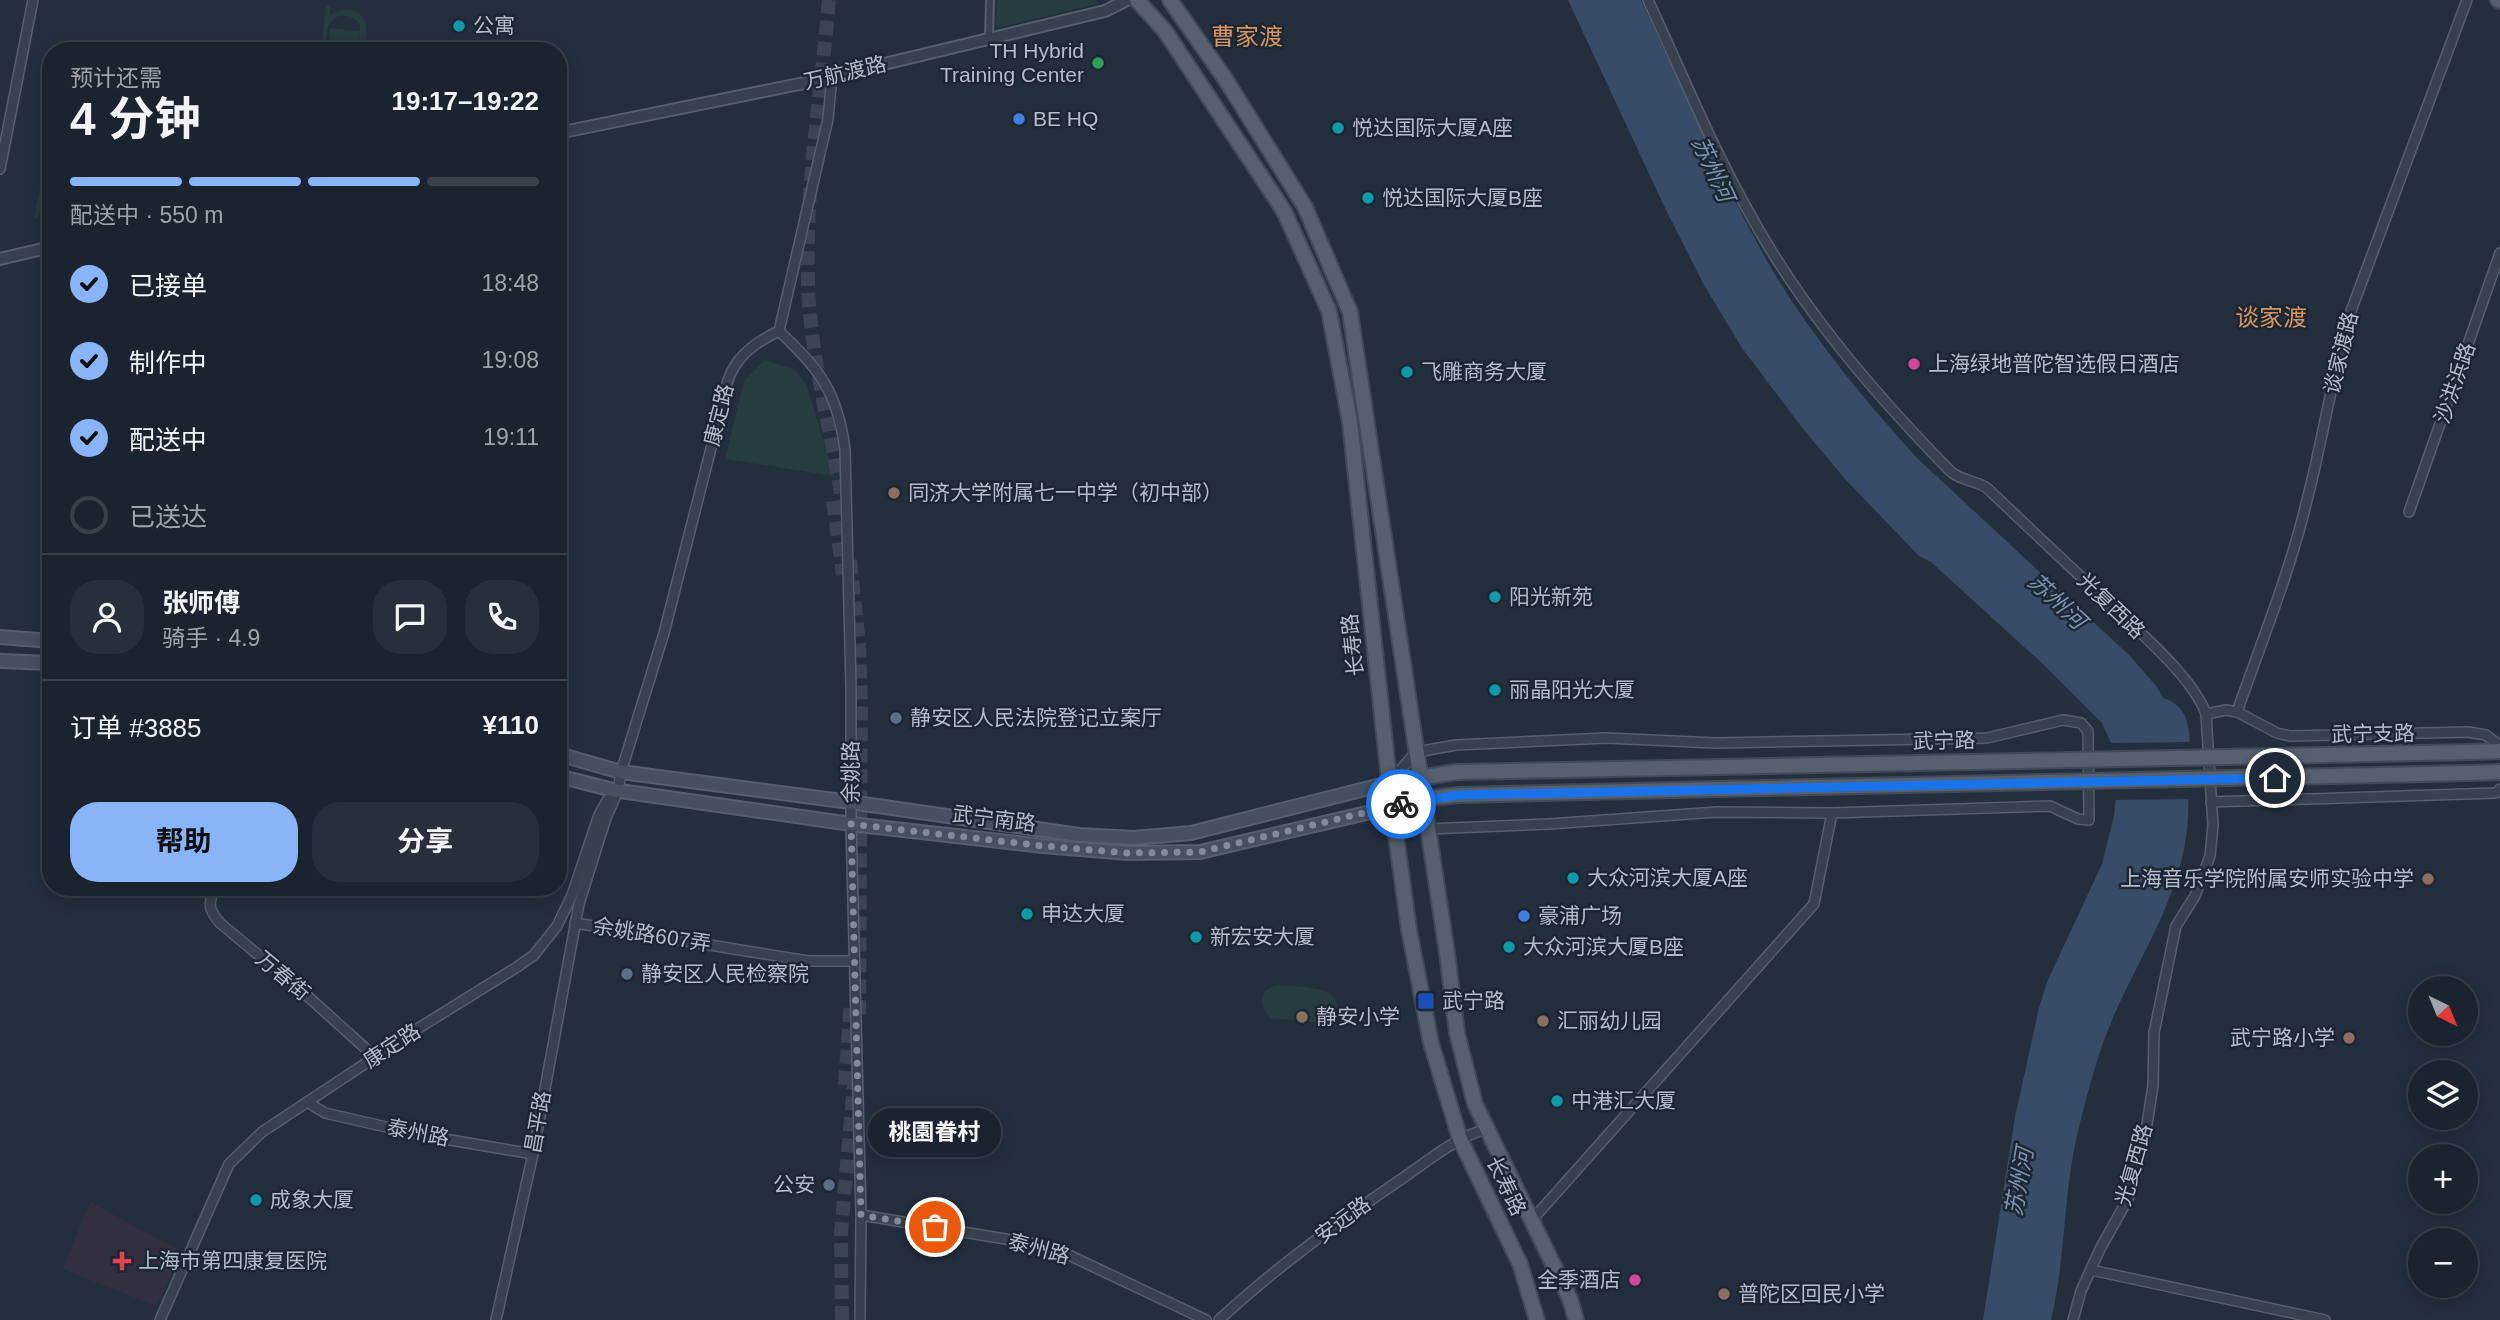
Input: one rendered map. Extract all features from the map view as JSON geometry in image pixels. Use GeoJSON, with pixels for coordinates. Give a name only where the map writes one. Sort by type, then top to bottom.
{"type":"FeatureCollection","features":[{"type":"Feature","properties":{"kind":"main road","name":"长寿路"},"geometry":{"type":"LineString","coordinates":[[1137,0],[1165,31],[1283,211],[1329,311],[1349,422],[1389,783],[1409,930],[1432,1043],[1460,1139],[1520,1264],[1537,1320]]}},
{"type":"Feature","properties":{"kind":"main road","name":"长寿路"},"geometry":{"type":"LineString","coordinates":[[1170,0],[1226,80],[1305,207],[1350,312],[1457,1033],[1480,1130],[1532,1220],[1570,1299],[1576,1320]]}},
{"type":"Feature","properties":{"kind":"main road"},"geometry":{"type":"LineString","coordinates":[[0,638],[42,640]]}},
{"type":"Feature","properties":{"kind":"main road"},"geometry":{"type":"LineString","coordinates":[[0,661],[42,663]]}},
{"type":"Feature","properties":{"kind":"main road","name":"武宁路"},"geometry":{"type":"LineString","coordinates":[[1389,783],[1456,772],[2500,749]]}},
{"type":"Feature","properties":{"kind":"main road","name":"武宁南路"},"geometry":{"type":"LineString","coordinates":[[567,757],[621,772],[1079,835],[1135,838],[1191,833],[1389,783]]}},
{"type":"Feature","properties":{"kind":"main road","name":"武宁路"},"geometry":{"type":"LineString","coordinates":[[1422,799],[1458,795],[2500,772]]}},
{"type":"Feature","properties":{"kind":"main road","name":"武宁南路"},"geometry":{"type":"LineString","coordinates":[[567,778],[615,791],[851,824],[1128,853],[1200,852],[1422,799]]}},
{"type":"Feature","properties":{"kind":"street"},"geometry":{"type":"LineString","coordinates":[[0,169],[33,0]]}},
{"type":"Feature","properties":{"kind":"street"},"geometry":{"type":"LineString","coordinates":[[989,40],[990,0]]}},
{"type":"Feature","properties":{"kind":"street","name":"万航渡路"},"geometry":{"type":"LineString","coordinates":[[567,131],[989,40],[1105,11],[1127,0]]}},
{"type":"Feature","properties":{"kind":"street","name":"光复西路"},"geometry":{"type":"LineString","coordinates":[[1648,0],[1745,206],[1796,289],[1824,328],[1885,403],[1950,471],[1956,477],[1987,488],[2133,626],[2189,686],[2203,705],[2206,714],[2213,825],[2210,856],[2195,896],[2176,926],[2154,1033],[2153,1086],[2144,1143],[2129,1197],[2091,1270],[2073,1320]]}},
{"type":"Feature","properties":{"kind":"street","name":"谈家渡路"},"geometry":{"type":"LineString","coordinates":[[2237,712],[2306,505],[2339,353],[2351,311],[2467,0]]}},
{"type":"Feature","properties":{"kind":"street"},"geometry":{"type":"LineString","coordinates":[[779,331],[828,119],[832,76]]}},
{"type":"Feature","properties":{"kind":"street"},"geometry":{"type":"LineString","coordinates":[[0,258],[42,249]]}},
{"type":"Feature","properties":{"kind":"street","name":"沙洪浜路"},"geometry":{"type":"LineString","coordinates":[[2409,512],[2500,253]]}},
{"type":"Feature","properties":{"kind":"street","name":"康定路"},"geometry":{"type":"LineString","coordinates":[[575,923],[664,633],[725,384],[740,359],[763,338],[779,331]]}},
{"type":"Feature","properties":{"kind":"street","name":"余姚路"},"geometry":{"type":"LineString","coordinates":[[779,331],[814,366],[830,390],[841,417],[846,461],[851,687],[850,802],[861,1215],[860,1320]]}},
{"type":"Feature","properties":{"kind":"street","name":"武宁支路"},"geometry":{"type":"LineString","coordinates":[[2206,714],[2226,710],[2237,712],[2284,735],[2486,734],[2500,749]]}},
{"type":"Feature","properties":{"kind":"street"},"geometry":{"type":"LineString","coordinates":[[1389,783],[1416,752],[1467,744],[1606,738],[1716,743],[1987,738],[2063,720],[2081,723],[2088,731],[2089,820],[2078,819],[2050,806],[1832,813],[1717,812],[1549,824],[1427,829],[1392,807]]}},
{"type":"Feature","properties":{"kind":"street"},"geometry":{"type":"LineString","coordinates":[[2211,802],[2496,793],[2500,789]]}},
{"type":"Feature","properties":{"kind":"street","name":"康定路"},"geometry":{"type":"LineString","coordinates":[[160,1320],[229,1164],[262,1132],[517,967],[544,943],[557,926],[572,895],[599,816],[615,791]]}},
{"type":"Feature","properties":{"kind":"street"},"geometry":{"type":"LineString","coordinates":[[1532,1220],[1814,904],[1832,813]]}},
{"type":"Feature","properties":{"kind":"street","name":"万春街"},"geometry":{"type":"LineString","coordinates":[[212,896],[209,906],[220,923],[375,1057]]}},
{"type":"Feature","properties":{"kind":"street","name":"余姚路607弄"},"geometry":{"type":"LineString","coordinates":[[575,923],[808,961],[854,961]]}},
{"type":"Feature","properties":{"kind":"street","name":"昌平路"},"geometry":{"type":"LineString","coordinates":[[496,1320],[533,1154],[575,923]]}},
{"type":"Feature","properties":{"kind":"street","name":"泰州路"},"geometry":{"type":"LineString","coordinates":[[307,1102],[325,1113],[421,1135],[533,1154]]}},
{"type":"Feature","properties":{"kind":"street","name":"安远路"},"geometry":{"type":"LineString","coordinates":[[1219,1320],[1272,1273],[1334,1225],[1460,1139],[1480,1130]]}},
{"type":"Feature","properties":{"kind":"street","name":"泰州路"},"geometry":{"type":"LineString","coordinates":[[861,1215],[1056,1249],[1206,1320]]}},
{"type":"Feature","properties":{"kind":"street"},"geometry":{"type":"LineString","coordinates":[[2091,1270],[2325,1320]]}},
{"type":"Feature","properties":{"kind":"shaded area","name":"上海市第四康复医院"},"geometry":{"type":"Polygon","coordinates":[[[90,1202],[182,1252],[156,1306],[63,1269],[90,1202]]]}},
{"type":"Feature","properties":{"kind":"green space"},"geometry":{"type":"Polygon","coordinates":[[[997,0],[1097,0],[1096,4],[996,28],[997,0]]]}},
{"type":"Feature","properties":{"kind":"green space"},"geometry":{"type":"Polygon","coordinates":[[[326,5],[330,5],[330,15],[341,10],[352,10],[364,21],[365,42],[359,42],[360,24],[356,20],[338,16],[330,22],[326,42],[322,42],[326,5]]]}},
{"type":"Feature","properties":{"kind":"green space"},"geometry":{"type":"Polygon","coordinates":[[[330,28],[360,31],[359,42],[329,42],[330,28]]]}},
{"type":"Feature","properties":{"kind":"green space"},"geometry":{"type":"Polygon","coordinates":[[[42,175],[42,198],[38,219],[34,218],[42,175]]]}},
{"type":"Feature","properties":{"kind":"green space"},"geometry":{"type":"Polygon","coordinates":[[[765,360],[795,370],[807,386],[834,476],[725,459],[744,381],[765,360]]]}},
{"type":"Feature","properties":{"kind":"green space"},"geometry":{"type":"Polygon","coordinates":[[[1276,985],[1323,991],[1336,1000],[1337,1013],[1325,1023],[1271,1018],[1263,1008],[1262,997],[1266,990],[1276,985]]]}},
{"type":"Feature","properties":{"kind":"water","name":"苏州河"},"geometry":{"type":"Polygon","coordinates":[[[1568,0],[1641,0],[1755,240],[1789,298],[1823,346],[1917,458],[2130,656],[2163,698],[2173,702],[2185,716],[2190,745],[2188,818],[2184,849],[2171,894],[2121,999],[2093,1075],[2073,1154],[2051,1320],[1983,1320],[2015,1117],[2039,1008],[2047,982],[2102,864],[2114,816],[2118,779],[2114,750],[2102,723],[2044,665],[1931,562],[1919,556],[1845,479],[1742,348],[1704,285],[1665,208],[1568,0]]]}},
{"type":"Feature","properties":{"kind":"pier"},"geometry":{"type":"Polygon","coordinates":[[[2194,742],[2191,799],[2113,800],[2113,762],[2109,743],[2194,742]]]}},
{"type":"Feature","properties":{"kind":"tunnel"},"geometry":{"type":"LineString","coordinates":[[829,0],[811,176],[808,283],[813,341],[844,515]]}},
{"type":"Feature","properties":{"kind":"tunnel"},"geometry":{"type":"LineString","coordinates":[[833,501],[843,575]]}},
{"type":"Feature","properties":{"kind":"tunnel"},"geometry":{"type":"LineString","coordinates":[[850,560],[859,645],[861,704],[859,1015]]}},
{"type":"Feature","properties":{"kind":"tunnel"},"geometry":{"type":"LineString","coordinates":[[845,1085],[851,1001]]}},
{"type":"Feature","properties":{"kind":"tunnel"},"geometry":{"type":"LineString","coordinates":[[842,1320],[841,1232],[855,1074]]}},
{"type":"Feature","properties":{"kind":"way so far"},"geometry":{"type":"LineString","coordinates":[[935,1227],[861,1215],[851,824],[1128,853],[1200,852],[1401,804]]}},
{"type":"Feature","properties":{"kind":"place","name":"公寓"},"geometry":{"type":"Point","coordinates":[459,26]}},
{"type":"Feature","properties":{"kind":"place","name":"TH Hybrid Training Center"},"geometry":{"type":"Point","coordinates":[1098,63]}},
{"type":"Feature","properties":{"kind":"place","name":"BE HQ"},"geometry":{"type":"Point","coordinates":[1019,119]}},
{"type":"Feature","properties":{"kind":"place","name":"悦达国际大厦A座"},"geometry":{"type":"Point","coordinates":[1338,128]}},
{"type":"Feature","properties":{"kind":"place","name":"悦达国际大厦B座"},"geometry":{"type":"Point","coordinates":[1368,198]}},
{"type":"Feature","properties":{"kind":"place","name":"上海绿地普陀智选假日酒店"},"geometry":{"type":"Point","coordinates":[1914,364]}},
{"type":"Feature","properties":{"kind":"place","name":"飞雕商务大厦"},"geometry":{"type":"Point","coordinates":[1407,372]}},
{"type":"Feature","properties":{"kind":"place","name":"同济大学附属七一中学（初中部）"},"geometry":{"type":"Point","coordinates":[894,493]}},
{"type":"Feature","properties":{"kind":"place","name":"阳光新苑"},"geometry":{"type":"Point","coordinates":[1495,597]}},
{"type":"Feature","properties":{"kind":"place","name":"丽晶阳光大厦"},"geometry":{"type":"Point","coordinates":[1495,690]}},
{"type":"Feature","properties":{"kind":"place","name":"静安区人民法院登记立案厅"},"geometry":{"type":"Point","coordinates":[896,718]}},
{"type":"Feature","properties":{"kind":"place","name":"大众河滨大厦A座"},"geometry":{"type":"Point","coordinates":[1573,878]}},
{"type":"Feature","properties":{"kind":"place","name":"上海音乐学院附属安师实验中学"},"geometry":{"type":"Point","coordinates":[2428,879]}},
{"type":"Feature","properties":{"kind":"place","name":"申达大厦"},"geometry":{"type":"Point","coordinates":[1027,914]}},
{"type":"Feature","properties":{"kind":"place","name":"豪浦广场"},"geometry":{"type":"Point","coordinates":[1524,916]}},
{"type":"Feature","properties":{"kind":"place","name":"新宏安大厦"},"geometry":{"type":"Point","coordinates":[1196,937]}},
{"type":"Feature","properties":{"kind":"place","name":"大众河滨大厦B座"},"geometry":{"type":"Point","coordinates":[1509,947]}},
{"type":"Feature","properties":{"kind":"place","name":"静安区人民检察院"},"geometry":{"type":"Point","coordinates":[627,974]}},
{"type":"Feature","properties":{"kind":"place","name":"武宁路"},"geometry":{"type":"Point","coordinates":[1426,1001]}},
{"type":"Feature","properties":{"kind":"place","name":"静安小学"},"geometry":{"type":"Point","coordinates":[1302,1017]}},
{"type":"Feature","properties":{"kind":"place","name":"汇丽幼儿园"},"geometry":{"type":"Point","coordinates":[1543,1021]}},
{"type":"Feature","properties":{"kind":"place","name":"武宁路小学"},"geometry":{"type":"Point","coordinates":[2349,1038]}},
{"type":"Feature","properties":{"kind":"place","name":"中港汇大厦"},"geometry":{"type":"Point","coordinates":[1557,1101]}},
{"type":"Feature","properties":{"kind":"place","name":"公安"},"geometry":{"type":"Point","coordinates":[829,1185]}},
{"type":"Feature","properties":{"kind":"place","name":"成象大厦"},"geometry":{"type":"Point","coordinates":[256,1200]}},
{"type":"Feature","properties":{"kind":"place","name":"桃園眷村"},"geometry":{"type":"Point","coordinates":[935,1227]}},
{"type":"Feature","properties":{"kind":"place","name":"上海市第四康复医院"},"geometry":{"type":"Point","coordinates":[122,1261]}},
{"type":"Feature","properties":{"kind":"place","name":"全季酒店"},"geometry":{"type":"Point","coordinates":[1635,1280]}},
{"type":"Feature","properties":{"kind":"place","name":"普陀区回民小学"},"geometry":{"type":"Point","coordinates":[1724,1294]}},
{"type":"Feature","properties":{"kind":"district","name":"曹家渡"},"geometry":{"type":"Point","coordinates":[1247,37]}},
{"type":"Feature","properties":{"kind":"district","name":"谈家渡"},"geometry":{"type":"Point","coordinates":[2271,318]}},
{"type":"Feature","properties":{"kind":"route"},"geometry":{"type":"LineString","coordinates":[[1401,804],[1458,795],[2275,778]]}}]}
